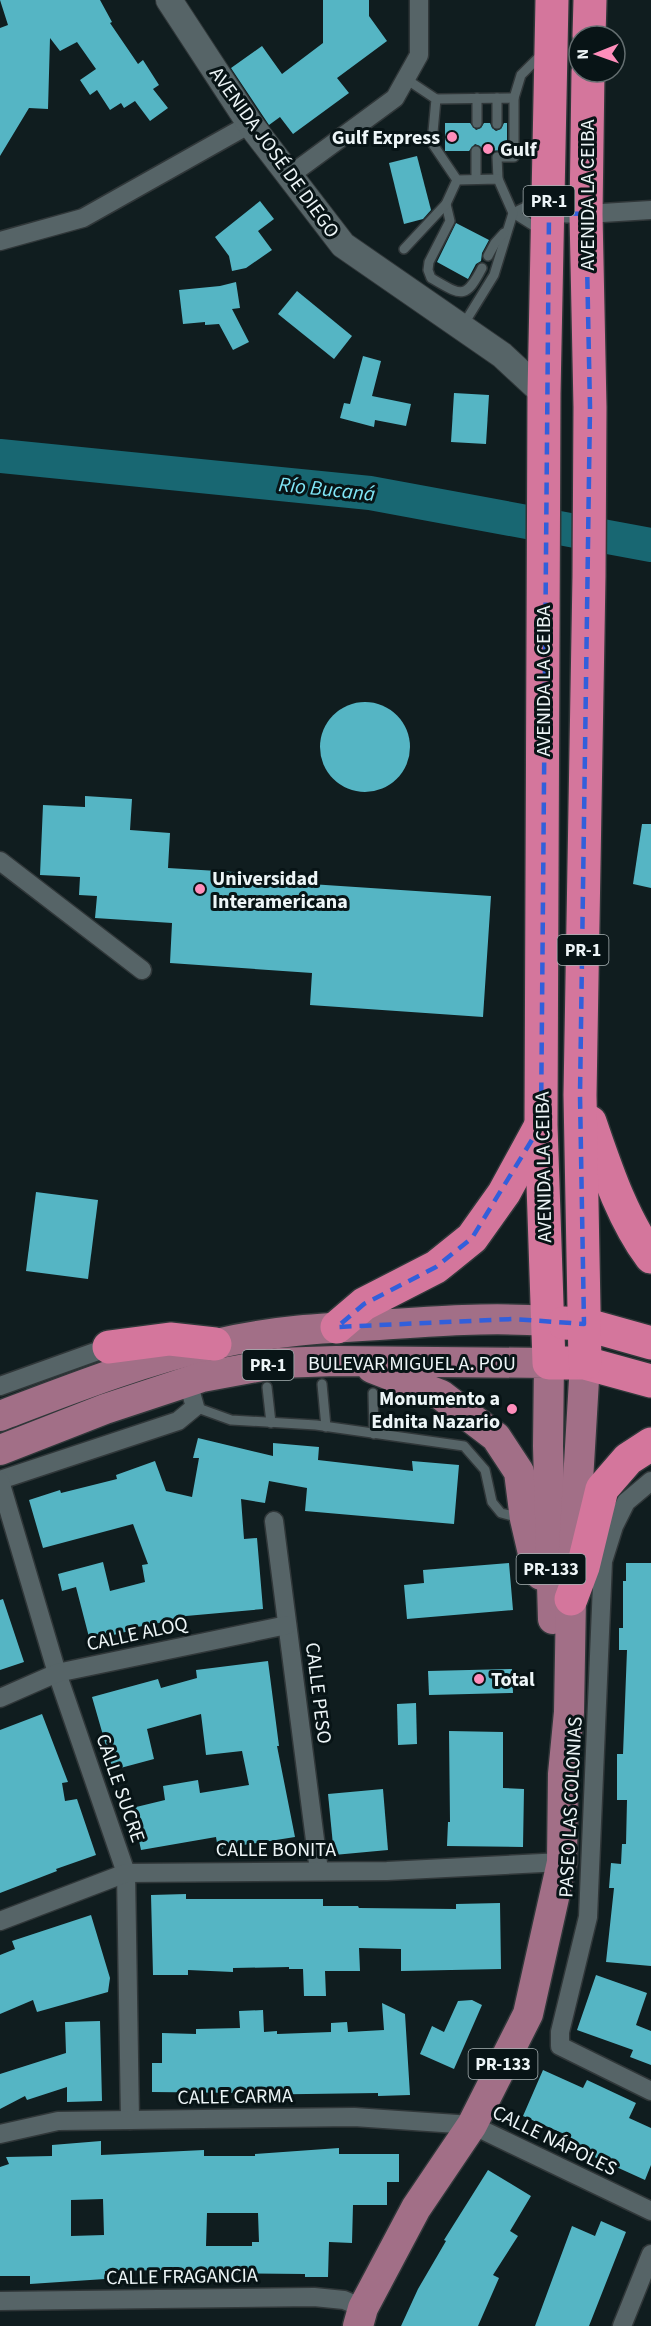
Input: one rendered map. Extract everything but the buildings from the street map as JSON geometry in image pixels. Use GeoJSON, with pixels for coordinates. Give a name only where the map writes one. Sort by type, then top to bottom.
{"type":"FeatureCollection","features":[{"type":"Feature","properties":{"kind":"highway","name":"AVENIDA LA CEIBA"},"geometry":{"type":"LineString","coordinates":[[549,1363],[541,1125],[544,398],[552,0]]}},
{"type":"Feature","properties":{"kind":"highway"},"geometry":{"type":"LineString","coordinates":[[589,24],[590,0]]}},
{"type":"Feature","properties":{"kind":"highway","name":"AVENIDA LA CEIBA"},"geometry":{"type":"LineString","coordinates":[[585,1363],[580,1095],[589,576],[590,407],[586,214],[588,84]]}},
{"type":"Feature","properties":{"kind":"highway"},"geometry":{"type":"LineString","coordinates":[[580,1095],[609,1176],[637,1238],[651,1257]]}},
{"type":"Feature","properties":{"kind":"highway"},"geometry":{"type":"LineString","coordinates":[[337,1327],[364,1305],[436,1267],[472,1238],[504,1193],[541,1125]]}},
{"type":"Feature","properties":{"kind":"highway","name":"PR-1"},"geometry":{"type":"LineString","coordinates":[[547,1322],[584,1324]]}},
{"type":"Feature","properties":{"kind":"highway"},"geometry":{"type":"LineString","coordinates":[[584,1324],[651,1343]]}},
{"type":"Feature","properties":{"kind":"highway"},"geometry":{"type":"LineString","coordinates":[[109,1347],[170,1339],[215,1344]]}},
{"type":"Feature","properties":{"kind":"highway","name":"PR-1"},"geometry":{"type":"LineString","coordinates":[[549,1363],[585,1363]]}},
{"type":"Feature","properties":{"kind":"highway"},"geometry":{"type":"LineString","coordinates":[[585,1363],[651,1381]]}},
{"type":"Feature","properties":{"kind":"highway"},"geometry":{"type":"LineString","coordinates":[[562,1600],[583,1567],[602,1490],[628,1459],[651,1444]]}},
{"type":"Feature","properties":{"kind":"main road","name":"BULEVAR MIGUEL A. POU"},"geometry":{"type":"LineString","coordinates":[[0,1416],[96,1380],[215,1344],[282,1331],[451,1320],[513,1319],[547,1322]]}},
{"type":"Feature","properties":{"kind":"main road","name":"BULEVAR MIGUEL A. POU"},"geometry":{"type":"LineString","coordinates":[[0,1450],[105,1409],[191,1395],[202,1377],[278,1363],[355,1361],[549,1363]]}},
{"type":"Feature","properties":{"kind":"main road"},"geometry":{"type":"LineString","coordinates":[[355,1361],[441,1395],[496,1437],[519,1472],[525,1519],[535,1562],[562,1600]]}},
{"type":"Feature","properties":{"kind":"main road","name":"PR-133"},"geometry":{"type":"LineString","coordinates":[[361,2317],[416,2208],[472,2125],[528,2014],[562,1862],[563,1774],[569,1712],[562,1600],[548,1446],[549,1363]]}},
{"type":"Feature","properties":{"kind":"main road","name":"PR-133"},"geometry":{"type":"LineString","coordinates":[[562,1600],[585,1363]]}},
{"type":"Feature","properties":{"kind":"street","name":"AVENIDA JOSÉ DE DIEGO"},"geometry":{"type":"LineString","coordinates":[[169,0],[250,124],[343,245],[502,355],[544,398]]}},
{"type":"Feature","properties":{"kind":"street"},"geometry":{"type":"LineString","coordinates":[[289,176],[395,99],[419,55],[419,0]]}},
{"type":"Feature","properties":{"kind":"street"},"geometry":{"type":"LineString","coordinates":[[0,242],[83,218],[250,124]]}},
{"type":"Feature","properties":{"kind":"street"},"geometry":{"type":"LineString","coordinates":[[549,214],[651,210]]}},
{"type":"Feature","properties":{"kind":"street"},"geometry":{"type":"LineString","coordinates":[[0,861],[142,970]]}},
{"type":"Feature","properties":{"kind":"street"},"geometry":{"type":"LineString","coordinates":[[0,1386],[109,1347]]}},
{"type":"Feature","properties":{"kind":"street"},"geometry":{"type":"LineString","coordinates":[[0,1480],[178,1421],[191,1395]]}},
{"type":"Feature","properties":{"kind":"street","name":"CALLE SUCRE"},"geometry":{"type":"LineString","coordinates":[[0,1480],[57,1673],[126,1873],[130,2120]]}},
{"type":"Feature","properties":{"kind":"street","name":"PASEO LAS COLONIAS"},"geometry":{"type":"LineString","coordinates":[[651,1481],[626,1502],[614,1526],[603,1561],[588,1917],[560,2032],[560,2046],[651,2091]]}},
{"type":"Feature","properties":{"kind":"street","name":"CALLE PESO"},"geometry":{"type":"LineString","coordinates":[[274,1521],[319,1871]]}},
{"type":"Feature","properties":{"kind":"street","name":"CALLE ALOQ"},"geometry":{"type":"LineString","coordinates":[[0,1698],[57,1673],[287,1625]]}},
{"type":"Feature","properties":{"kind":"street","name":"CALLE BONITA"},"geometry":{"type":"LineString","coordinates":[[0,1921],[126,1873],[387,1871],[562,1862]]}},
{"type":"Feature","properties":{"kind":"street","name":"CALLE CARMA"},"geometry":{"type":"LineString","coordinates":[[0,2134],[58,2121],[354,2117],[472,2125]]}},
{"type":"Feature","properties":{"kind":"street","name":"CALLE NÁPOLES"},"geometry":{"type":"LineString","coordinates":[[472,2125],[651,2211]]}},
{"type":"Feature","properties":{"kind":"street"},"geometry":{"type":"LineString","coordinates":[[622,2326],[651,2254]]}},
{"type":"Feature","properties":{"kind":"street","name":"CALLE FRAGANCIA"},"geometry":{"type":"LineString","coordinates":[[0,2301],[314,2297],[344,2300],[361,2317]]}},
{"type":"Feature","properties":{"kind":"lane"},"geometry":{"type":"LineString","coordinates":[[462,327],[494,275],[513,213],[498,179],[497,154],[514,157],[514,98],[521,75],[552,45]]}},
{"type":"Feature","properties":{"kind":"lane"},"geometry":{"type":"LineString","coordinates":[[406,79],[436,99],[514,98]]}},
{"type":"Feature","properties":{"kind":"lane"},"geometry":{"type":"LineString","coordinates":[[477,98],[477,123]]}},
{"type":"Feature","properties":{"kind":"lane"},"geometry":{"type":"LineString","coordinates":[[497,124],[498,98]]}},
{"type":"Feature","properties":{"kind":"lane"},"geometry":{"type":"LineString","coordinates":[[436,99],[432,143],[457,180]]}},
{"type":"Feature","properties":{"kind":"lane"},"geometry":{"type":"LineString","coordinates":[[476,151],[476,179]]}},
{"type":"Feature","properties":{"kind":"lane"},"geometry":{"type":"LineString","coordinates":[[457,180],[498,179]]}},
{"type":"Feature","properties":{"kind":"lane"},"geometry":{"type":"LineString","coordinates":[[404,249],[446,204],[457,180]]}},
{"type":"Feature","properties":{"kind":"lane"},"geometry":{"type":"LineString","coordinates":[[446,204],[450,221],[429,262],[428,270],[431,278],[455,291],[464,292],[472,287],[482,268]]}},
{"type":"Feature","properties":{"kind":"lane"},"geometry":{"type":"LineString","coordinates":[[513,213],[549,214]]}},
{"type":"Feature","properties":{"kind":"lane"},"geometry":{"type":"LineString","coordinates":[[513,213],[549,214]]}},
{"type":"Feature","properties":{"kind":"lane"},"geometry":{"type":"LineString","coordinates":[[488,256],[495,243],[506,231]]}},
{"type":"Feature","properties":{"kind":"lane"},"geometry":{"type":"LineString","coordinates":[[472,287],[482,294]]}},
{"type":"Feature","properties":{"kind":"lane"},"geometry":{"type":"LineString","coordinates":[[322,1384],[326,1427]]}},
{"type":"Feature","properties":{"kind":"lane"},"geometry":{"type":"LineString","coordinates":[[267,1387],[271,1423]]}},
{"type":"Feature","properties":{"kind":"lane"},"geometry":{"type":"LineString","coordinates":[[373,1393],[374,1434]]}},
{"type":"Feature","properties":{"kind":"lane"},"geometry":{"type":"LineString","coordinates":[[191,1395],[231,1420],[326,1427],[464,1446],[485,1470],[492,1502],[501,1513],[525,1519]]}},
{"type":"Feature","properties":{"kind":"highlighted area"},"geometry":{"type":"Polygon","coordinates":[[[549,213],[586,214],[590,407],[580,1095],[584,1324],[513,1319],[337,1327],[364,1304],[436,1267],[472,1238],[541,1125],[549,213]]]}},
{"type":"Feature","properties":{"kind":"waterway","name":"Río Bucaná"},"geometry":{"type":"LineString","coordinates":[[0,456],[370,493],[651,545]]}},
{"type":"Feature","properties":{"kind":"place","name":"Gulf Express"},"geometry":{"type":"Point","coordinates":[452,137]}},
{"type":"Feature","properties":{"kind":"place","name":"Gulf"},"geometry":{"type":"Point","coordinates":[488,149]}},
{"type":"Feature","properties":{"kind":"place","name":"Universidad Interamericana"},"geometry":{"type":"Point","coordinates":[200,889]}},
{"type":"Feature","properties":{"kind":"place","name":"Monumento a Ednita Nazario"},"geometry":{"type":"Point","coordinates":[512,1409]}},
{"type":"Feature","properties":{"kind":"place","name":"Total"},"geometry":{"type":"Point","coordinates":[479,1679]}}]}
